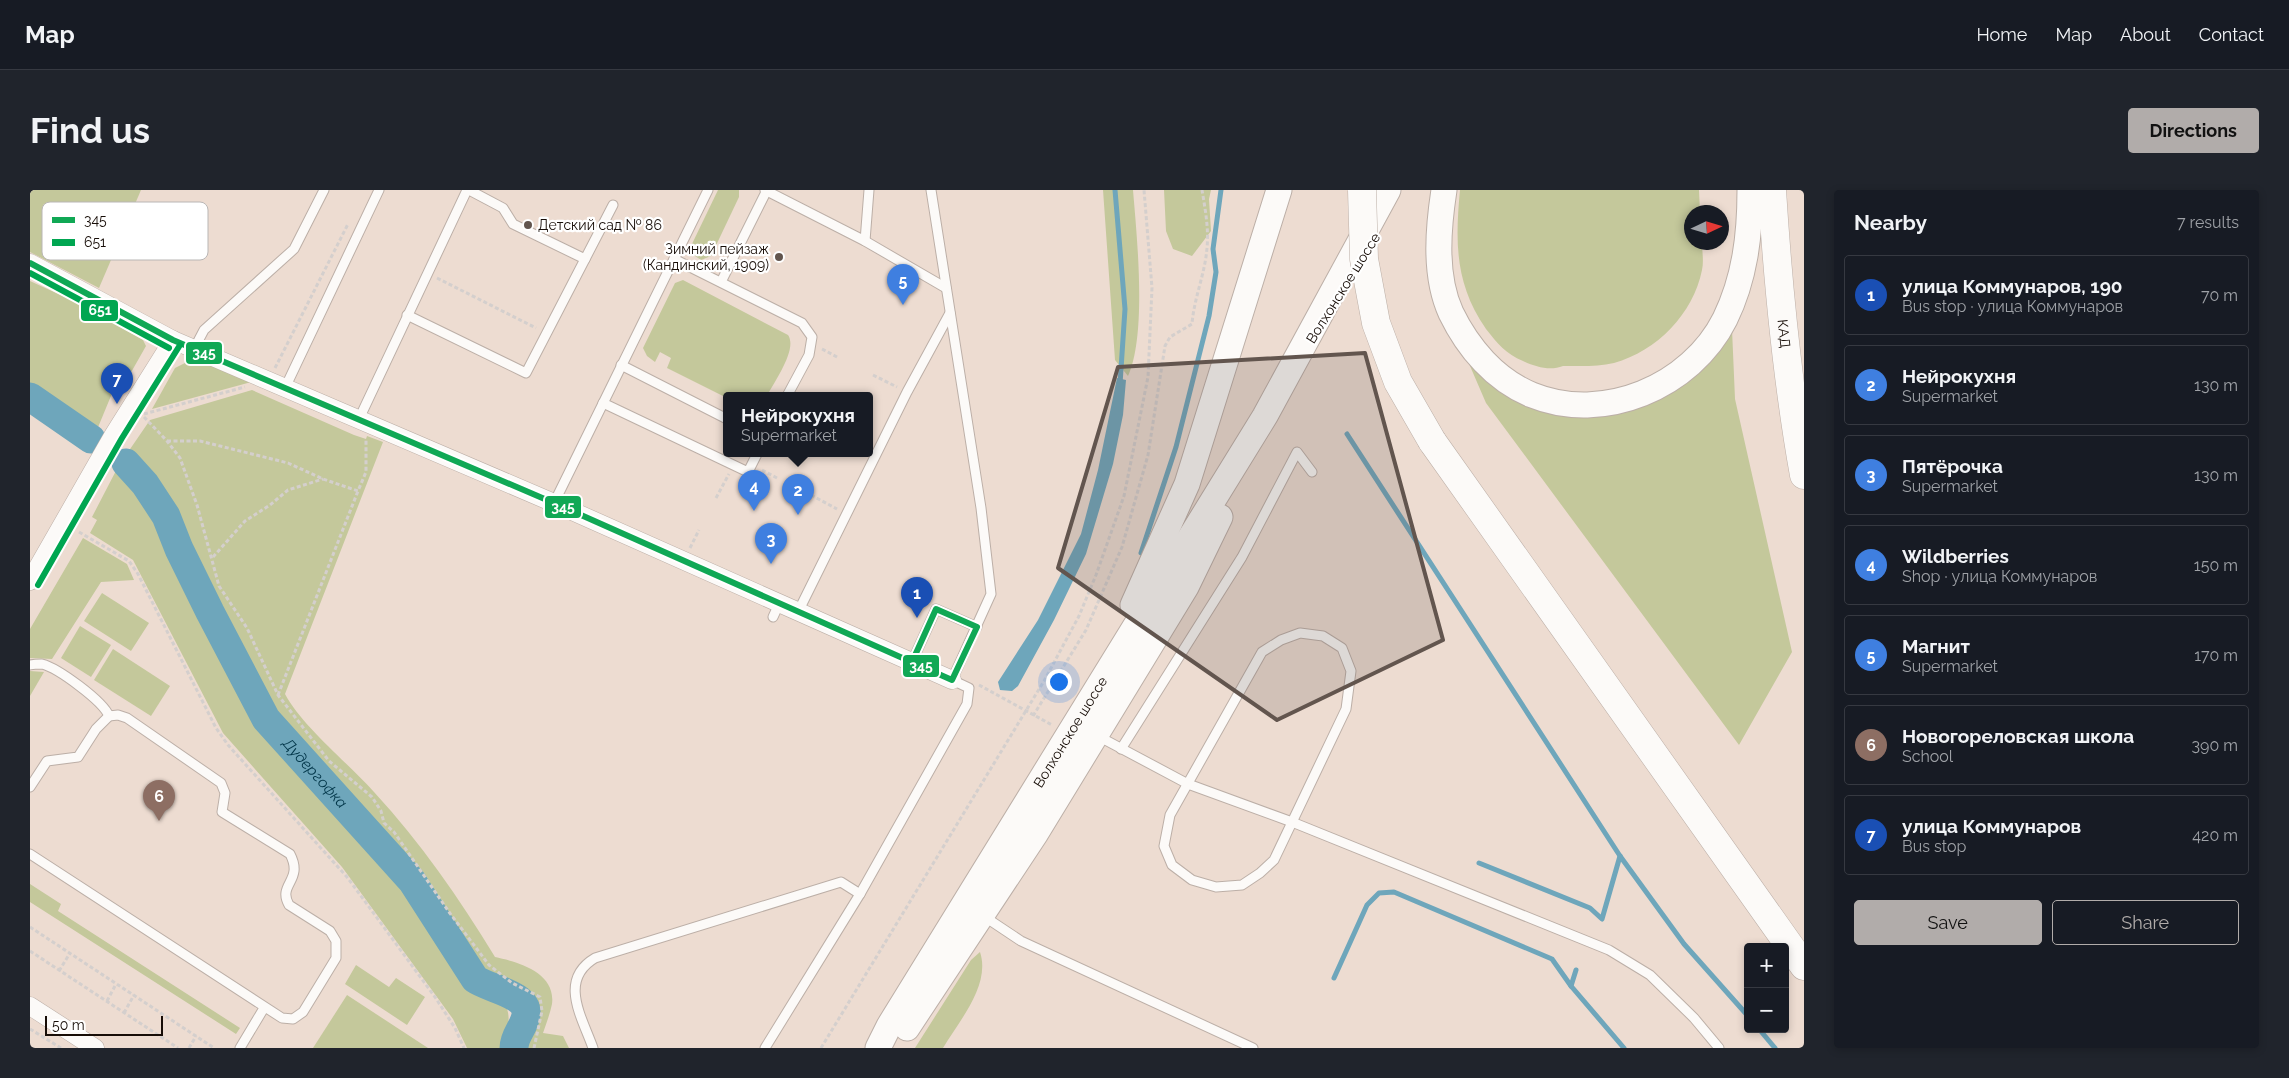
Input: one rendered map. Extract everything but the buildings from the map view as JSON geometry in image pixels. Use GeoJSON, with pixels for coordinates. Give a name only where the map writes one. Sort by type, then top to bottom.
{"type":"FeatureCollection","features":[{"type":"Feature","properties":{"kind":"highway"},"geometry":{"type":"LineString","coordinates":[[1362,190],[1364,260],[1376,323],[1398,382],[1432,441],[1804,966]]}},
{"type":"Feature","properties":{"kind":"highway","name":"КАД"},"geometry":{"type":"LineString","coordinates":[[1772,190],[1776,254],[1796,434],[1804,475]]}},
{"type":"Feature","properties":{"kind":"main road"},"geometry":{"type":"LineString","coordinates":[[1077,728],[1187,484],[1279,190]]}},
{"type":"Feature","properties":{"kind":"main road","name":"Волхонское шоссе"},"geometry":{"type":"LineString","coordinates":[[893,1048],[1077,728],[1265,416],[1388,190]]}},
{"type":"Feature","properties":{"kind":"main road","name":"Волхонское шоссе"},"geometry":{"type":"LineString","coordinates":[[1282,386],[1404,190]]}},
{"type":"Feature","properties":{"kind":"main road"},"geometry":{"type":"LineString","coordinates":[[1444,190],[1439,227],[1442,277],[1451,312],[1466,339],[1483,362],[1504,380],[1530,395],[1559,404],[1590,405],[1620,401],[1650,391],[1678,375],[1703,351],[1724,320],[1746,260],[1750,190]]}},
{"type":"Feature","properties":{"kind":"main road","name":"Волхонское шоссе"},"geometry":{"type":"LineString","coordinates":[[878,1048],[973,910]]}},
{"type":"Feature","properties":{"kind":"street"},"geometry":{"type":"LineString","coordinates":[[30,263],[173,340],[269,385],[359,419],[554,503],[776,610],[798,612],[952,680]]}},
{"type":"Feature","properties":{"kind":"street"},"geometry":{"type":"LineString","coordinates":[[30,582],[114,434],[173,340]]}},
{"type":"Feature","properties":{"kind":"street"},"geometry":{"type":"LineString","coordinates":[[30,1006],[95,1048]]}},
{"type":"Feature","properties":{"kind":"lane"},"geometry":{"type":"LineString","coordinates":[[194,349],[204,330],[294,249],[324,190]]}},
{"type":"Feature","properties":{"kind":"lane"},"geometry":{"type":"LineString","coordinates":[[269,385],[379,190]]}},
{"type":"Feature","properties":{"kind":"lane"},"geometry":{"type":"LineString","coordinates":[[359,419],[468,190],[503,208],[513,224],[585,259]]}},
{"type":"Feature","properties":{"kind":"lane"},"geometry":{"type":"LineString","coordinates":[[554,503],[708,190]]}},
{"type":"Feature","properties":{"kind":"lane"},"geometry":{"type":"LineString","coordinates":[[721,282],[766,190],[865,241],[946,288]]}},
{"type":"Feature","properties":{"kind":"lane"},"geometry":{"type":"LineString","coordinates":[[865,241],[870,190]]}},
{"type":"Feature","properties":{"kind":"lane"},"geometry":{"type":"LineString","coordinates":[[765,1048],[860,894],[967,704],[969,688],[952,680],[991,594],[981,508],[931,190]]}},
{"type":"Feature","properties":{"kind":"lane"},"geometry":{"type":"LineString","coordinates":[[407,315],[526,373],[613,205]]}},
{"type":"Feature","properties":{"kind":"lane"},"geometry":{"type":"LineString","coordinates":[[674,259],[802,323],[812,337],[809,355],[789,392]]}},
{"type":"Feature","properties":{"kind":"lane"},"geometry":{"type":"LineString","coordinates":[[798,612],[907,392],[950,313]]}},
{"type":"Feature","properties":{"kind":"lane"},"geometry":{"type":"LineString","coordinates":[[621,365],[723,417]]}},
{"type":"Feature","properties":{"kind":"lane"},"geometry":{"type":"LineString","coordinates":[[603,403],[748,472],[756,457]]}},
{"type":"Feature","properties":{"kind":"lane"},"geometry":{"type":"LineString","coordinates":[[1121,749],[1242,556],[1297,452],[1312,472]]}},
{"type":"Feature","properties":{"kind":"lane"},"geometry":{"type":"LineString","coordinates":[[912,662],[936,608],[977,627]]}},
{"type":"Feature","properties":{"kind":"lane"},"geometry":{"type":"LineString","coordinates":[[1300,633],[1323,636],[1342,648],[1351,672],[1346,709],[1292,822],[1274,860],[1260,873],[1242,885],[1216,888],[1192,880],[1172,865],[1164,846],[1170,815],[1262,652],[1281,640],[1300,633]]}},
{"type":"Feature","properties":{"kind":"lane"},"geometry":{"type":"LineString","coordinates":[[30,665],[41,664],[82,688],[104,706],[109,716]]}},
{"type":"Feature","properties":{"kind":"lane"},"geometry":{"type":"LineString","coordinates":[[30,787],[47,761],[78,757],[96,729],[109,716],[118,715],[127,718],[221,783],[225,793],[222,812],[290,854],[295,864],[295,872],[284,892],[286,899],[289,905],[330,931],[336,941],[336,958],[303,1012],[293,1019],[282,1018],[30,854]]}},
{"type":"Feature","properties":{"kind":"lane"},"geometry":{"type":"LineString","coordinates":[[1077,728],[1188,784],[1292,822],[1609,950],[1650,975],[1694,1018],[1719,1048]]}},
{"type":"Feature","properties":{"kind":"lane"},"geometry":{"type":"LineString","coordinates":[[594,1048],[576,1001],[575,982],[584,964],[595,958],[841,882],[860,894]]}},
{"type":"Feature","properties":{"kind":"lane"},"geometry":{"type":"LineString","coordinates":[[973,910],[1021,941],[1253,1048]]}},
{"type":"Feature","properties":{"kind":"lane"},"geometry":{"type":"LineString","coordinates":[[240,1048],[264,1008]]}},
{"type":"Feature","properties":{"kind":"path"},"geometry":{"type":"LineString","coordinates":[[821,1048],[1025,710],[1079,616],[1124,496],[1148,376],[1152,288],[1144,190]]}},
{"type":"Feature","properties":{"kind":"path"},"geometry":{"type":"LineString","coordinates":[[1033,716],[1086,630],[1122,546],[1148,455],[1165,346],[1170,337],[1192,324],[1194,302],[1199,290],[1208,247],[1202,190]]}},
{"type":"Feature","properties":{"kind":"path"},"geometry":{"type":"LineString","coordinates":[[352,216],[269,385],[142,415],[167,440],[180,458],[213,558],[219,586],[247,628],[278,695],[329,761],[372,797],[381,810],[384,823],[394,832],[490,965],[512,982],[540,997],[542,1011],[534,1048]]}},
{"type":"Feature","properties":{"kind":"path"},"geometry":{"type":"LineString","coordinates":[[428,273],[546,333]]}},
{"type":"Feature","properties":{"kind":"path"},"geometry":{"type":"LineString","coordinates":[[812,337],[822,349],[839,358]]}},
{"type":"Feature","properties":{"kind":"path"},"geometry":{"type":"LineString","coordinates":[[873,375],[907,392]]}},
{"type":"Feature","properties":{"kind":"path"},"geometry":{"type":"LineString","coordinates":[[278,695],[366,472],[366,438]]}},
{"type":"Feature","properties":{"kind":"path"},"geometry":{"type":"LineString","coordinates":[[167,440],[209,443],[288,463],[323,479],[358,490]]}},
{"type":"Feature","properties":{"kind":"path"},"geometry":{"type":"LineString","coordinates":[[752,465],[777,478]]}},
{"type":"Feature","properties":{"kind":"path"},"geometry":{"type":"LineString","coordinates":[[716,498],[734,466]]}},
{"type":"Feature","properties":{"kind":"path"},"geometry":{"type":"LineString","coordinates":[[213,558],[245,520],[270,505],[288,490],[323,479]]}},
{"type":"Feature","properties":{"kind":"path"},"geometry":{"type":"LineString","coordinates":[[811,495],[847,513]]}},
{"type":"Feature","properties":{"kind":"path"},"geometry":{"type":"LineString","coordinates":[[80,532],[128,561],[138,574],[216,728],[228,745],[346,877],[435,997],[455,1028],[464,1048]]}},
{"type":"Feature","properties":{"kind":"path"},"geometry":{"type":"LineString","coordinates":[[952,680],[970,680],[1033,716],[1077,728]]}},
{"type":"Feature","properties":{"kind":"path"},"geometry":{"type":"LineString","coordinates":[[30,927],[214,1048]]}},
{"type":"Feature","properties":{"kind":"path"},"geometry":{"type":"LineString","coordinates":[[30,951],[178,1048]]}},
{"type":"Feature","properties":{"kind":"path"},"geometry":{"type":"LineString","coordinates":[[59,970],[70,953]]}},
{"type":"Feature","properties":{"kind":"path"},"geometry":{"type":"LineString","coordinates":[[107,1001],[116,984]]}},
{"type":"Feature","properties":{"kind":"path"},"geometry":{"type":"LineString","coordinates":[[124,1012],[134,995]]}},
{"type":"Feature","properties":{"kind":"path"},"geometry":{"type":"LineString","coordinates":[[30,1029],[61,1048]]}},
{"type":"Feature","properties":{"kind":"path"},"geometry":{"type":"LineString","coordinates":[[188,1048],[196,1036]]}},
{"type":"Feature","properties":{"kind":"highlighted area"},"geometry":{"type":"Polygon","coordinates":[[[1365,353],[1443,640],[1277,720],[1058,568],[1118,367],[1365,353]]]}},
{"type":"Feature","properties":{"kind":"green space"},"geometry":{"type":"Polygon","coordinates":[[[30,190],[141,190],[136,202],[42,202],[42,258],[30,252],[30,190]]]}},
{"type":"Feature","properties":{"kind":"green space"},"geometry":{"type":"Polygon","coordinates":[[[718,190],[739,190],[739,197],[711,256],[701,260],[692,254],[691,246],[718,190]]]}},
{"type":"Feature","properties":{"kind":"green space"},"geometry":{"type":"Polygon","coordinates":[[[1103,190],[1133,190],[1138,259],[1139,311],[1134,358],[1128,376],[1115,360],[1103,190]]]}},
{"type":"Feature","properties":{"kind":"green space"},"geometry":{"type":"Polygon","coordinates":[[[1164,190],[1211,190],[1209,199],[1211,231],[1192,256],[1173,249],[1166,231],[1164,190]]]}},
{"type":"Feature","properties":{"kind":"green space"},"geometry":{"type":"Polygon","coordinates":[[[1460,190],[1699,190],[1700,205],[1684,205],[1684,250],[1702,250],[1703,267],[1697,286],[1682,316],[1645,350],[1614,363],[1543,368],[1512,355],[1502,348],[1486,329],[1468,296],[1463,279],[1458,245],[1460,190]]]}},
{"type":"Feature","properties":{"kind":"green space"},"geometry":{"type":"Polygon","coordinates":[[[45,260],[111,260],[99,288],[45,260]]]}},
{"type":"Feature","properties":{"kind":"green space"},"geometry":{"type":"Polygon","coordinates":[[[683,280],[788,335],[790,348],[788,357],[769,392],[723,392],[723,396],[667,368],[671,358],[660,352],[655,362],[647,356],[643,348],[675,283],[683,280]]]}},
{"type":"Feature","properties":{"kind":"green space"},"geometry":{"type":"Polygon","coordinates":[[[30,281],[78,303],[143,340],[146,346],[125,383],[113,391],[94,437],[30,391],[30,281]]]}},
{"type":"Feature","properties":{"kind":"green space"},"geometry":{"type":"Polygon","coordinates":[[[1732,329],[1735,399],[1792,652],[1739,745],[1486,403],[1467,359],[1526,406],[1547,413],[1572,416],[1601,414],[1732,329]]]}},
{"type":"Feature","properties":{"kind":"green space"},"geometry":{"type":"Polygon","coordinates":[[[193,359],[204,359],[255,381],[152,409],[175,368],[193,359]]]}},
{"type":"Feature","properties":{"kind":"green space"},"geometry":{"type":"Polygon","coordinates":[[[252,390],[354,435],[366,439],[367,436],[383,442],[285,694],[302,719],[374,792],[408,831],[453,892],[495,957],[534,970],[542,976],[552,993],[552,1004],[543,1033],[563,1036],[569,1048],[520,1048],[518,1044],[531,1010],[523,994],[485,984],[381,828],[284,730],[260,697],[156,493],[126,455],[150,420],[252,390]]]}},
{"type":"Feature","properties":{"kind":"green space"},"geometry":{"type":"Polygon","coordinates":[[[120,463],[147,492],[255,709],[272,731],[406,881],[465,974],[504,1003],[509,1019],[507,1038],[510,1048],[467,1048],[453,1019],[342,867],[223,733],[133,560],[90,533],[97,520],[92,517],[120,463]]]}},
{"type":"Feature","properties":{"kind":"green space"},"geometry":{"type":"Polygon","coordinates":[[[83,538],[127,564],[134,580],[101,582],[52,659],[30,658],[30,629],[83,538]]]}},
{"type":"Feature","properties":{"kind":"green space"},"geometry":{"type":"Polygon","coordinates":[[[102,593],[149,623],[131,651],[84,621],[102,593]]]}},
{"type":"Feature","properties":{"kind":"green space"},"geometry":{"type":"Polygon","coordinates":[[[80,626],[111,645],[91,677],[61,658],[80,626]]]}},
{"type":"Feature","properties":{"kind":"green space"},"geometry":{"type":"Polygon","coordinates":[[[113,649],[170,686],[151,716],[94,680],[113,649]]]}},
{"type":"Feature","properties":{"kind":"green space"},"geometry":{"type":"Polygon","coordinates":[[[30,671],[44,672],[30,696],[30,671]]]}},
{"type":"Feature","properties":{"kind":"green space"},"geometry":{"type":"Polygon","coordinates":[[[30,884],[61,904],[58,911],[240,1028],[236,1034],[30,902],[30,884]]]}},
{"type":"Feature","properties":{"kind":"green space"},"geometry":{"type":"Polygon","coordinates":[[[980,952],[982,964],[981,977],[977,990],[965,1014],[943,1048],[915,1048],[971,960],[980,952]]]}},
{"type":"Feature","properties":{"kind":"green space"},"geometry":{"type":"Polygon","coordinates":[[[356,965],[389,987],[396,978],[425,997],[407,1025],[345,984],[356,965]]]}},
{"type":"Feature","properties":{"kind":"green space"},"geometry":{"type":"Polygon","coordinates":[[[347,995],[428,1048],[313,1048],[347,995]]]}},
{"type":"Feature","properties":{"kind":"water"},"geometry":{"type":"Polygon","coordinates":[[[1117,378],[1126,380],[1123,415],[1113,464],[1086,554],[1054,620],[1018,686],[1012,691],[1000,690],[998,682],[1038,620],[1081,534],[1098,470],[1117,378]]]}},
{"type":"Feature","properties":{"kind":"waterway"},"geometry":{"type":"LineString","coordinates":[[1115,190],[1125,309],[1120,384]]}},
{"type":"Feature","properties":{"kind":"waterway"},"geometry":{"type":"LineString","coordinates":[[1141,553],[1176,447],[1209,316],[1216,272],[1213,249],[1221,190]]}},
{"type":"Feature","properties":{"kind":"waterway","name":"Дудергофка"},"geometry":{"type":"LineString","coordinates":[[30,397],[91,439]]}},
{"type":"Feature","properties":{"kind":"waterway"},"geometry":{"type":"LineString","coordinates":[[1347,434],[1620,856],[1684,944],[1744,1012]]}},
{"type":"Feature","properties":{"kind":"waterway","name":"Дудергофка"},"geometry":{"type":"LineString","coordinates":[[126,463],[145,484],[166,516],[179,549],[210,612],[266,719],[412,881],[475,979],[515,997],[525,1008],[525,1020],[514,1043],[514,1048]]}},
{"type":"Feature","properties":{"kind":"waterway"},"geometry":{"type":"LineString","coordinates":[[1479,863],[1590,908],[1602,919],[1620,856]]}},
{"type":"Feature","properties":{"kind":"waterway"},"geometry":{"type":"LineString","coordinates":[[1334,978],[1367,905],[1379,893],[1394,892],[1552,959],[1571,986]]}},
{"type":"Feature","properties":{"kind":"waterway"},"geometry":{"type":"LineString","coordinates":[[1576,970],[1571,986],[1624,1048]]}},
{"type":"Feature","properties":{"kind":"waterway"},"geometry":{"type":"LineString","coordinates":[[1762,1033],[1775,1048]]}},
{"type":"Feature","properties":{"kind":"transit line","name":"345"},"geometry":{"type":"LineString","coordinates":[[30,263],[173,340],[554,503],[952,680],[977,627],[936,609],[912,662]]}},
{"type":"Feature","properties":{"kind":"transit line","name":"651"},"geometry":{"type":"LineString","coordinates":[[30,273],[169,348]]}},
{"type":"Feature","properties":{"kind":"transit line","name":"651"},"geometry":{"type":"LineString","coordinates":[[38,585],[122,438],[180,345]]}},
{"type":"Feature","properties":{"kind":"place","name":"Детский сад № 86"},"geometry":{"type":"Point","coordinates":[528,225]}},
{"type":"Feature","properties":{"kind":"place","name":"Зимний пейзаж (Кандинский, 1909)"},"geometry":{"type":"Point","coordinates":[779,257]}},
{"type":"Feature","properties":{"kind":"place","name":"Магнит"},"geometry":{"type":"Point","coordinates":[903,305]}},
{"type":"Feature","properties":{"kind":"place","name":"улица Коммунаров"},"geometry":{"type":"Point","coordinates":[117,404]}},
{"type":"Feature","properties":{"kind":"place","name":"Wildberries"},"geometry":{"type":"Point","coordinates":[754,511]}},
{"type":"Feature","properties":{"kind":"place","name":"Нейрокухня"},"geometry":{"type":"Point","coordinates":[798,515]}},
{"type":"Feature","properties":{"kind":"place","name":"Пятёрочка"},"geometry":{"type":"Point","coordinates":[771,564]}},
{"type":"Feature","properties":{"kind":"place","name":"улица Коммунаров, 190"},"geometry":{"type":"Point","coordinates":[917,618]}},
{"type":"Feature","properties":{"kind":"place","name":"Новогореловская школа"},"geometry":{"type":"Point","coordinates":[159,821]}}]}
